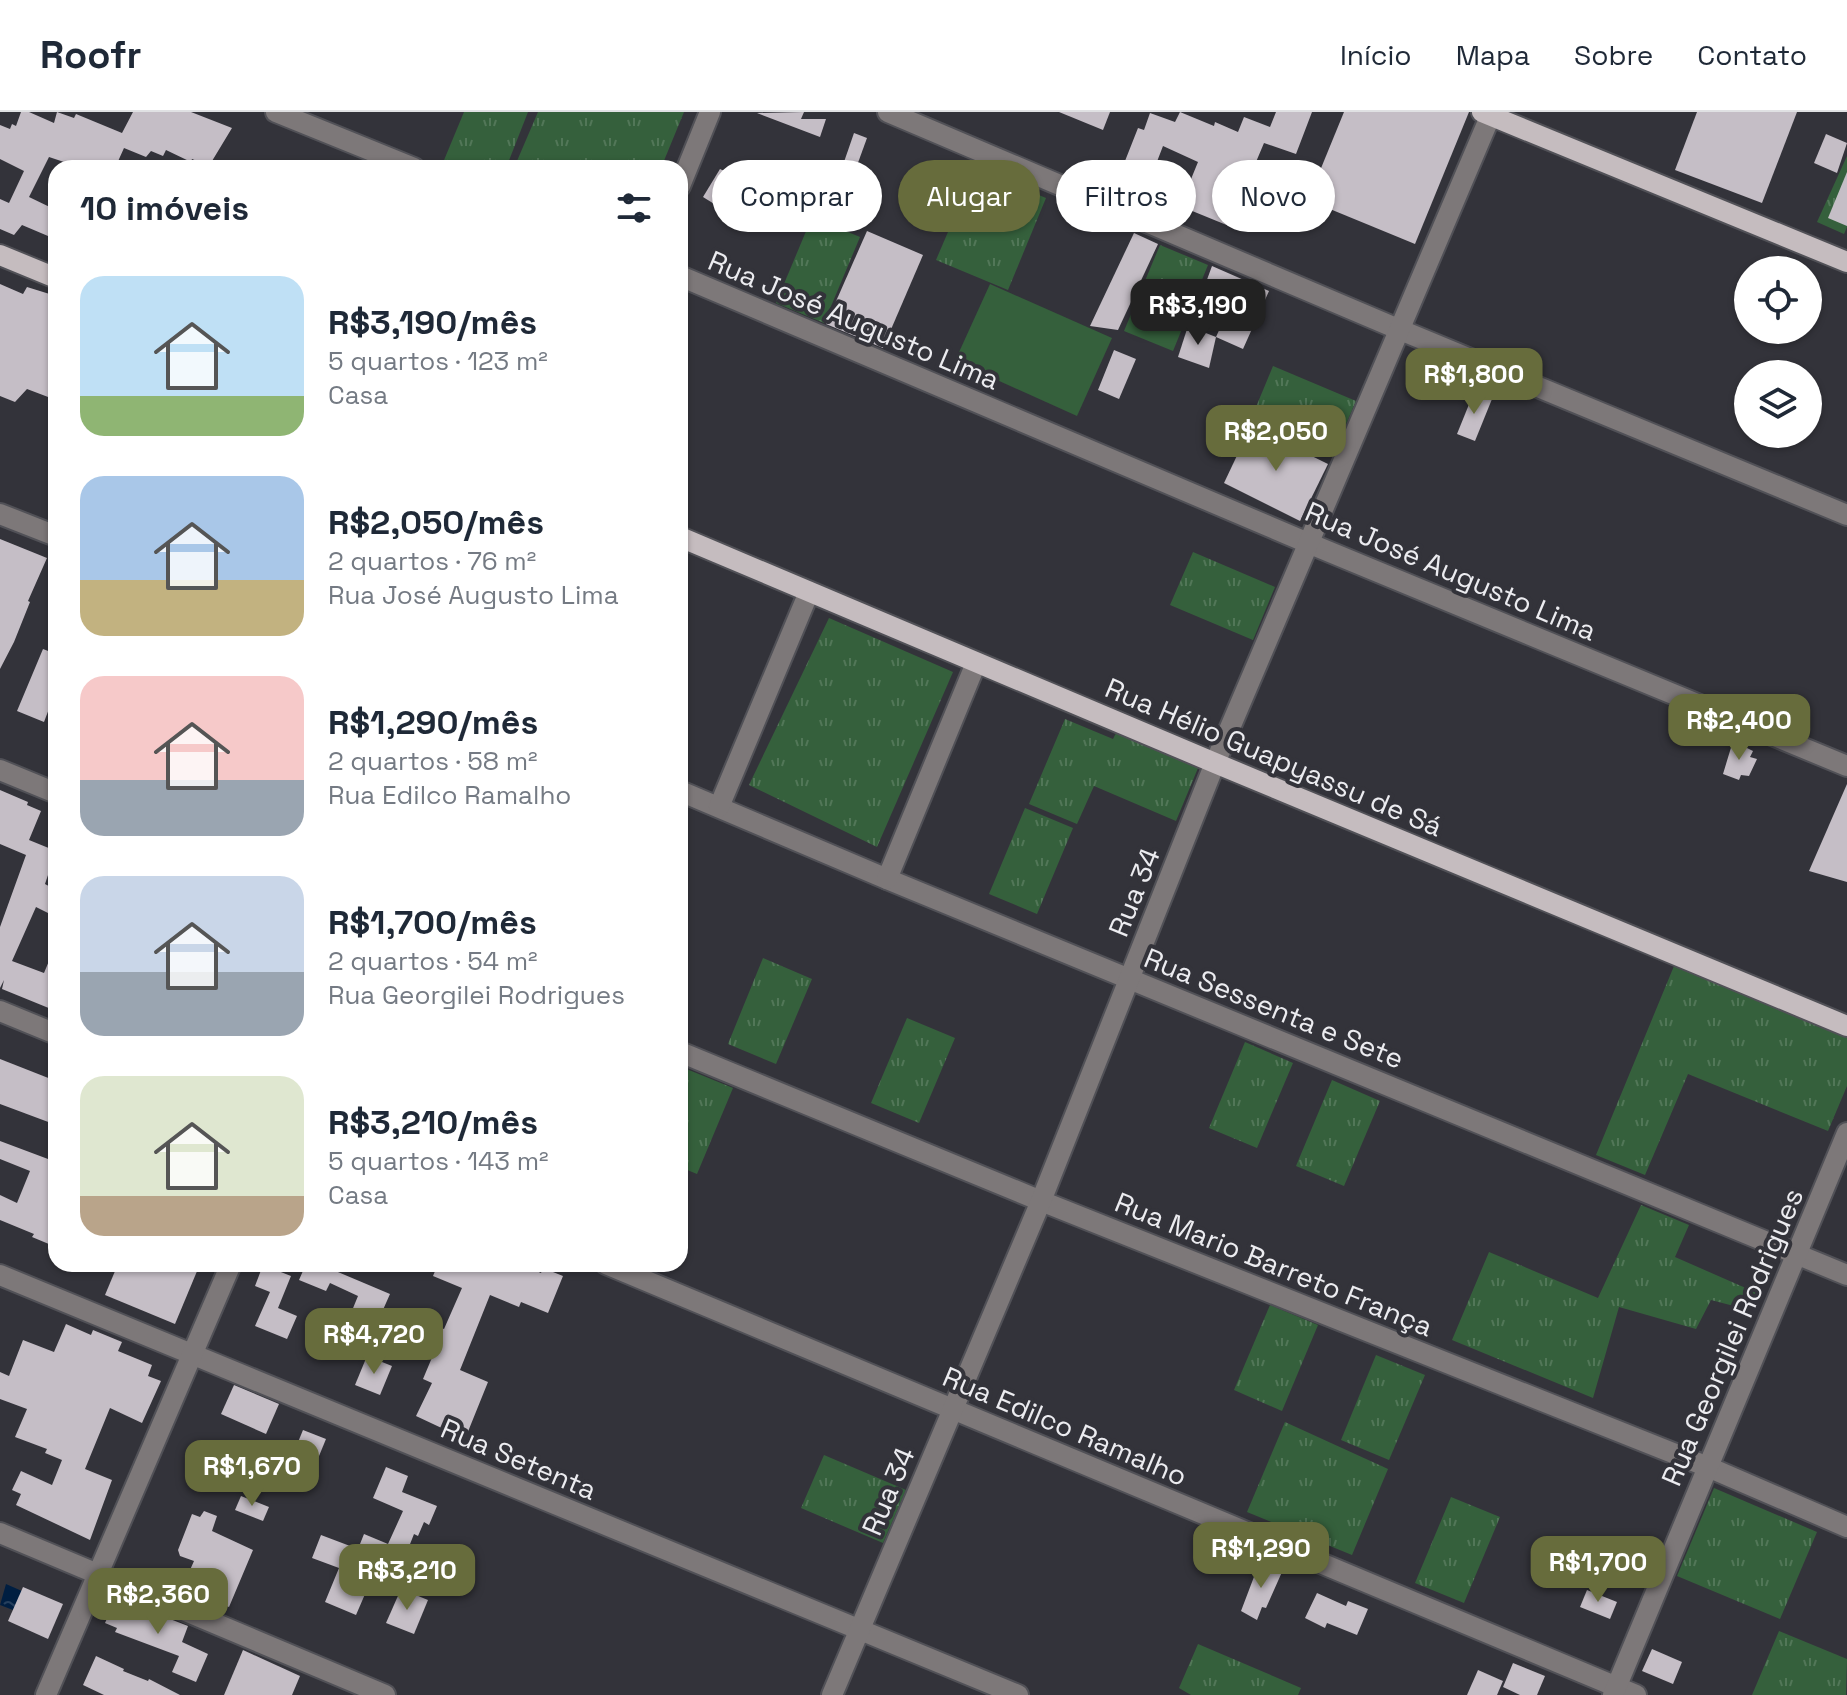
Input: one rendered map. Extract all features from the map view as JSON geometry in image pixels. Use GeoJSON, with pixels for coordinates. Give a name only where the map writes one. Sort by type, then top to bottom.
{"type":"FeatureCollection","features":[{"type":"Feature","properties":{"kind":"main road"},"geometry":{"type":"LineString","coordinates":[[1489,113],[1847,262]]}},
{"type":"Feature","properties":{"kind":"main road"},"geometry":{"type":"LineString","coordinates":[[0,255],[48,275]]}},
{"type":"Feature","properties":{"kind":"main road","name":"Rua Hélio Guapyassu de Sá"},"geometry":{"type":"LineString","coordinates":[[688,540],[1847,1026]]}},
{"type":"Feature","properties":{"kind":"street"},"geometry":{"type":"LineString","coordinates":[[276,112],[394,160]]}},
{"type":"Feature","properties":{"kind":"street"},"geometry":{"type":"LineString","coordinates":[[688,166],[710,112]]}},
{"type":"Feature","properties":{"kind":"street"},"geometry":{"type":"LineString","coordinates":[[888,112],[1398,329],[1847,515]]}},
{"type":"Feature","properties":{"kind":"street","name":"Rua 34"},"geometry":{"type":"LineString","coordinates":[[832,1695],[1041,1201],[1215,763],[1489,113]]}},
{"type":"Feature","properties":{"kind":"street","name":"Rua José Augusto Lima"},"geometry":{"type":"LineString","coordinates":[[688,279],[1308,543],[1847,766]]}},
{"type":"Feature","properties":{"kind":"street"},"geometry":{"type":"LineString","coordinates":[[0,514],[48,533]]}},
{"type":"Feature","properties":{"kind":"street"},"geometry":{"type":"LineString","coordinates":[[719,807],[809,592]]}},
{"type":"Feature","properties":{"kind":"street"},"geometry":{"type":"LineString","coordinates":[[887,879],[976,663]]}},
{"type":"Feature","properties":{"kind":"street"},"geometry":{"type":"LineString","coordinates":[[0,770],[48,790]]}},
{"type":"Feature","properties":{"kind":"street","name":"Rua Sessenta e Sete"},"geometry":{"type":"LineString","coordinates":[[688,794],[1847,1275]]}},
{"type":"Feature","properties":{"kind":"street"},"geometry":{"type":"LineString","coordinates":[[0,1011],[48,1031]]}},
{"type":"Feature","properties":{"kind":"street","name":"Rua Mario Barreto França"},"geometry":{"type":"LineString","coordinates":[[688,1055],[1041,1201],[1708,1467],[1847,1527]]}},
{"type":"Feature","properties":{"kind":"street","name":"Rua Georgilei Rodrigues"},"geometry":{"type":"LineString","coordinates":[[1622,1692],[1708,1467],[1847,1133]]}},
{"type":"Feature","properties":{"kind":"street"},"geometry":{"type":"LineString","coordinates":[[46,1695],[228,1272]]}},
{"type":"Feature","properties":{"kind":"street","name":"Rua Edilco Ramalho"},"geometry":{"type":"LineString","coordinates":[[625,1272],[1622,1692]]}},
{"type":"Feature","properties":{"kind":"street","name":"Rua Setenta"},"geometry":{"type":"LineString","coordinates":[[0,1275],[1018,1695]]}},
{"type":"Feature","properties":{"kind":"street"},"geometry":{"type":"LineString","coordinates":[[0,1533],[385,1695]]}},
{"type":"Feature","properties":{"kind":"green space"},"geometry":{"type":"Polygon","coordinates":[[[464,112],[528,112],[509,160],[444,160],[464,112]]]}},
{"type":"Feature","properties":{"kind":"green space"},"geometry":{"type":"Polygon","coordinates":[[[538,112],[684,112],[664,160],[517,160],[538,112]]]}},
{"type":"Feature","properties":{"kind":"green space"},"geometry":{"type":"Polygon","coordinates":[[[1847,156],[1847,227],[1844,234],[1817,222],[1847,156]]]}},
{"type":"Feature","properties":{"kind":"green space"},"geometry":{"type":"Polygon","coordinates":[[[1040,196],[1046,198],[1040,213],[1040,196]]]}},
{"type":"Feature","properties":{"kind":"green space"},"geometry":{"type":"Polygon","coordinates":[[[806,232],[848,232],[860,237],[824,323],[776,303],[806,232]]]}},
{"type":"Feature","properties":{"kind":"green space"},"geometry":{"type":"Polygon","coordinates":[[[948,232],[1032,232],[1008,290],[936,260],[948,232]]]}},
{"type":"Feature","properties":{"kind":"green space"},"geometry":{"type":"Polygon","coordinates":[[[1160,245],[1208,265],[1173,351],[1124,331],[1160,245]]]}},
{"type":"Feature","properties":{"kind":"green space"},"geometry":{"type":"Polygon","coordinates":[[[990,284],[1112,338],[1077,416],[955,361],[990,284]]]}},
{"type":"Feature","properties":{"kind":"green space"},"geometry":{"type":"Polygon","coordinates":[[[1273,366],[1356,401],[1333,454],[1251,419],[1273,366]]]}},
{"type":"Feature","properties":{"kind":"green space"},"geometry":{"type":"Polygon","coordinates":[[[1193,552],[1275,587],[1253,640],[1170,605],[1193,552]]]}},
{"type":"Feature","properties":{"kind":"green space"},"geometry":{"type":"Polygon","coordinates":[[[829,618],[953,672],[877,847],[749,785],[829,618]]]}},
{"type":"Feature","properties":{"kind":"green space"},"geometry":{"type":"Polygon","coordinates":[[[1065,719],[1113,739],[1116,733],[1198,768],[1176,821],[1094,786],[1077,824],[1029,804],[1065,719]]]}},
{"type":"Feature","properties":{"kind":"green space"},"geometry":{"type":"Polygon","coordinates":[[[1025,808],[1073,828],[1037,914],[989,894],[1025,808]]]}},
{"type":"Feature","properties":{"kind":"green space"},"geometry":{"type":"Polygon","coordinates":[[[763,958],[812,979],[776,1064],[728,1044],[763,958]]]}},
{"type":"Feature","properties":{"kind":"green space"},"geometry":{"type":"Polygon","coordinates":[[[1674,966],[1847,1038],[1847,1086],[1828,1131],[1688,1074],[1645,1175],[1596,1155],[1674,966]]]}},
{"type":"Feature","properties":{"kind":"green space"},"geometry":{"type":"Polygon","coordinates":[[[907,1018],[955,1038],[919,1123],[871,1103],[907,1018]]]}},
{"type":"Feature","properties":{"kind":"green space"},"geometry":{"type":"Polygon","coordinates":[[[1245,1042],[1293,1063],[1257,1148],[1209,1128],[1245,1042]]]}},
{"type":"Feature","properties":{"kind":"green space"},"geometry":{"type":"Polygon","coordinates":[[[688,1070],[733,1088],[697,1174],[688,1170],[688,1070]]]}},
{"type":"Feature","properties":{"kind":"green space"},"geometry":{"type":"Polygon","coordinates":[[[1332,1080],[1380,1101],[1344,1186],[1296,1166],[1332,1080]]]}},
{"type":"Feature","properties":{"kind":"green space"},"geometry":{"type":"Polygon","coordinates":[[[1641,1205],[1689,1225],[1675,1257],[1757,1293],[1749,1310],[1711,1300],[1696,1329],[1619,1307],[1593,1398],[1452,1340],[1489,1252],[1598,1298],[1641,1205]]]}},
{"type":"Feature","properties":{"kind":"green space"},"geometry":{"type":"Polygon","coordinates":[[[1270,1305],[1318,1325],[1282,1411],[1234,1390],[1270,1305]]]}},
{"type":"Feature","properties":{"kind":"green space"},"geometry":{"type":"Polygon","coordinates":[[[1376,1355],[1425,1375],[1389,1460],[1341,1440],[1376,1355]]]}},
{"type":"Feature","properties":{"kind":"green space"},"geometry":{"type":"Polygon","coordinates":[[[1285,1422],[1388,1469],[1352,1555],[1247,1512],[1285,1422]]]}},
{"type":"Feature","properties":{"kind":"green space"},"geometry":{"type":"Polygon","coordinates":[[[824,1455],[906,1490],[883,1543],[801,1508],[824,1455]]]}},
{"type":"Feature","properties":{"kind":"green space"},"geometry":{"type":"Polygon","coordinates":[[[1714,1488],[1817,1532],[1780,1619],[1677,1576],[1714,1488]]]}},
{"type":"Feature","properties":{"kind":"green space"},"geometry":{"type":"Polygon","coordinates":[[[1451,1497],[1500,1517],[1464,1603],[1415,1583],[1451,1497]]]}},
{"type":"Feature","properties":{"kind":"green space"},"geometry":{"type":"Polygon","coordinates":[[[1779,1631],[1847,1659],[1846,1695],[1752,1695],[1779,1631]]]}},
{"type":"Feature","properties":{"kind":"green space"},"geometry":{"type":"Polygon","coordinates":[[[1198,1644],[1301,1688],[1298,1695],[1191,1695],[1179,1688],[1198,1644]]]}},
{"type":"Feature","properties":{"kind":"water"},"geometry":{"type":"Polygon","coordinates":[[[6,1584],[22,1591],[13,1610],[0,1605],[6,1584]]]}},
{"type":"Feature","properties":{"kind":"building"},"geometry":{"type":"Polygon","coordinates":[[[21,112],[29,112],[54,123],[57,112],[74,118],[76,114],[122,133],[133,112],[191,112],[232,128],[213,160],[187,160],[166,150],[163,156],[151,151],[146,157],[124,148],[119,160],[58,160],[49,157],[29,197],[48,206],[48,236],[22,225],[14,235],[0,229],[0,199],[9,203],[24,171],[0,159],[0,125],[10,129],[12,124],[16,126],[21,112]]]}},
{"type":"Feature","properties":{"kind":"building"},"geometry":{"type":"Polygon","coordinates":[[[804,112],[801,119],[826,119],[820,137],[757,113],[804,112]]]}},
{"type":"Feature","properties":{"kind":"building"},"geometry":{"type":"Polygon","coordinates":[[[1059,112],[1110,112],[1103,130],[1059,112]]]}},
{"type":"Feature","properties":{"kind":"building"},"geometry":{"type":"Polygon","coordinates":[[[1180,112],[1238,132],[1244,117],[1270,127],[1276,112],[1312,112],[1296,154],[1264,143],[1257,160],[1212,160],[1212,219],[1196,213],[1196,160],[1163,146],[1158,160],[1125,160],[1138,128],[1144,130],[1150,113],[1175,122],[1180,112]]]}},
{"type":"Feature","properties":{"kind":"building"},"geometry":{"type":"Polygon","coordinates":[[[1344,112],[1469,112],[1415,244],[1335,211],[1335,160],[1324,160],[1344,112]]]}},
{"type":"Feature","properties":{"kind":"building"},"geometry":{"type":"Polygon","coordinates":[[[1697,112],[1797,112],[1762,203],[1675,170],[1697,112]]]}},
{"type":"Feature","properties":{"kind":"building"},"geometry":{"type":"Polygon","coordinates":[[[854,133],[867,138],[859,160],[845,160],[854,133]]]}},
{"type":"Feature","properties":{"kind":"building"},"geometry":{"type":"Polygon","coordinates":[[[1826,134],[1847,143],[1837,173],[1814,163],[1826,134]]]}},
{"type":"Feature","properties":{"kind":"building"},"geometry":{"type":"Polygon","coordinates":[[[1847,172],[1847,226],[1828,218],[1847,172]]]}},
{"type":"Feature","properties":{"kind":"building"},"geometry":{"type":"Polygon","coordinates":[[[712,182],[712,203],[703,197],[712,182]]]}},
{"type":"Feature","properties":{"kind":"building"},"geometry":{"type":"Polygon","coordinates":[[[867,232],[923,255],[883,348],[826,324],[867,232]]]}},
{"type":"Feature","properties":{"kind":"building"},"geometry":{"type":"Polygon","coordinates":[[[1134,233],[1158,244],[1118,330],[1090,326],[1134,233]]]}},
{"type":"Feature","properties":{"kind":"building"},"geometry":{"type":"Polygon","coordinates":[[[1212,266],[1269,291],[1243,349],[1216,337],[1230,306],[1201,296],[1212,266]]]}},
{"type":"Feature","properties":{"kind":"building"},"geometry":{"type":"Polygon","coordinates":[[[0,284],[23,294],[27,287],[48,294],[48,397],[27,389],[15,402],[0,396],[0,284]]]}},
{"type":"Feature","properties":{"kind":"building"},"geometry":{"type":"Polygon","coordinates":[[[1188,326],[1216,337],[1209,368],[1178,357],[1188,326]]]}},
{"type":"Feature","properties":{"kind":"building"},"geometry":{"type":"Polygon","coordinates":[[[1114,350],[1136,359],[1119,399],[1098,390],[1114,350]]]}},
{"type":"Feature","properties":{"kind":"building"},"geometry":{"type":"Polygon","coordinates":[[[1474,392],[1492,399],[1475,441],[1457,434],[1474,392]]]}},
{"type":"Feature","properties":{"kind":"building"},"geometry":{"type":"Polygon","coordinates":[[[1251,426],[1328,464],[1300,521],[1224,483],[1251,426]]]}},
{"type":"Feature","properties":{"kind":"building"},"geometry":{"type":"Polygon","coordinates":[[[0,539],[47,558],[0,669],[0,539]]]}},
{"type":"Feature","properties":{"kind":"building"},"geometry":{"type":"Polygon","coordinates":[[[43,649],[48,651],[48,712],[44,722],[17,711],[43,649]]]}},
{"type":"Feature","properties":{"kind":"building"},"geometry":{"type":"Polygon","coordinates":[[[1733,741],[1753,751],[1750,757],[1757,759],[1749,776],[1741,775],[1739,780],[1723,774],[1733,741]]]}},
{"type":"Feature","properties":{"kind":"building"},"geometry":{"type":"Polygon","coordinates":[[[1847,784],[1847,882],[1809,871],[1847,784]]]}},
{"type":"Feature","properties":{"kind":"building"},"geometry":{"type":"Polygon","coordinates":[[[0,790],[41,811],[29,840],[48,848],[45,884],[48,886],[48,913],[36,907],[12,961],[44,973],[48,963],[48,1008],[2,989],[4,980],[0,988],[0,927],[26,855],[0,844],[0,790]]]}},
{"type":"Feature","properties":{"kind":"building"},"geometry":{"type":"Polygon","coordinates":[[[0,1059],[48,1078],[48,1122],[0,1104],[0,1059]]]}},
{"type":"Feature","properties":{"kind":"building"},"geometry":{"type":"Polygon","coordinates":[[[0,1141],[48,1159],[48,1244],[32,1237],[34,1234],[0,1220],[0,1195],[17,1203],[30,1171],[0,1159],[0,1141]]]}},
{"type":"Feature","properties":{"kind":"building"},"geometry":{"type":"Polygon","coordinates":[[[115,1272],[197,1272],[175,1324],[105,1295],[115,1272]]]}},
{"type":"Feature","properties":{"kind":"building"},"geometry":{"type":"Polygon","coordinates":[[[260,1272],[281,1272],[291,1276],[278,1308],[297,1316],[287,1339],[255,1326],[270,1292],[255,1286],[260,1272]]]}},
{"type":"Feature","properties":{"kind":"building"},"geometry":{"type":"Polygon","coordinates":[[[302,1272],[338,1272],[390,1294],[367,1346],[342,1335],[358,1296],[330,1283],[326,1291],[299,1280],[302,1272]]]}},
{"type":"Feature","properties":{"kind":"building"},"geometry":{"type":"Polygon","coordinates":[[[435,1272],[553,1272],[563,1276],[548,1313],[521,1302],[519,1307],[490,1295],[460,1370],[488,1382],[465,1439],[416,1416],[432,1383],[423,1379],[436,1348],[407,1336],[415,1317],[444,1329],[462,1288],[433,1276],[435,1272]]]}},
{"type":"Feature","properties":{"kind":"building"},"geometry":{"type":"Polygon","coordinates":[[[66,1324],[91,1335],[93,1330],[122,1342],[118,1351],[152,1365],[148,1376],[161,1381],[142,1423],[110,1408],[85,1469],[112,1480],[90,1540],[16,1505],[21,1494],[12,1490],[21,1471],[52,1485],[62,1460],[45,1453],[47,1449],[15,1437],[27,1409],[0,1399],[0,1372],[9,1376],[23,1340],[54,1352],[66,1324]]]}},
{"type":"Feature","properties":{"kind":"building"},"geometry":{"type":"Polygon","coordinates":[[[367,1356],[392,1366],[380,1395],[355,1385],[367,1356]]]}},
{"type":"Feature","properties":{"kind":"building"},"geometry":{"type":"Polygon","coordinates":[[[234,1385],[279,1404],[266,1434],[221,1414],[234,1385]]]}},
{"type":"Feature","properties":{"kind":"building"},"geometry":{"type":"Polygon","coordinates":[[[303,1430],[326,1439],[310,1478],[287,1469],[303,1430]]]}},
{"type":"Feature","properties":{"kind":"building"},"geometry":{"type":"Polygon","coordinates":[[[386,1467],[408,1476],[402,1492],[437,1506],[429,1525],[424,1522],[418,1536],[414,1534],[399,1572],[378,1564],[356,1615],[325,1602],[339,1568],[312,1558],[321,1535],[358,1549],[364,1534],[388,1544],[403,1511],[373,1498],[386,1467]]]}},
{"type":"Feature","properties":{"kind":"building"},"geometry":{"type":"Polygon","coordinates":[[[241,1496],[269,1507],[263,1521],[235,1510],[241,1496]]]}},
{"type":"Feature","properties":{"kind":"building"},"geometry":{"type":"Polygon","coordinates":[[[204,1511],[217,1516],[212,1531],[253,1550],[229,1607],[182,1588],[194,1561],[180,1556],[178,1550],[192,1514],[200,1517],[204,1511]]]}},
{"type":"Feature","properties":{"kind":"building"},"geometry":{"type":"Polygon","coordinates":[[[1260,1561],[1282,1572],[1266,1608],[1262,1607],[1257,1620],[1241,1611],[1260,1561]]]}},
{"type":"Feature","properties":{"kind":"building"},"geometry":{"type":"Polygon","coordinates":[[[23,1587],[63,1604],[48,1639],[8,1621],[23,1587]]]}},
{"type":"Feature","properties":{"kind":"building"},"geometry":{"type":"Polygon","coordinates":[[[401,1589],[428,1600],[414,1634],[386,1623],[401,1589]]]}},
{"type":"Feature","properties":{"kind":"building"},"geometry":{"type":"Polygon","coordinates":[[[1587,1590],[1617,1602],[1610,1619],[1580,1607],[1587,1590]]]}},
{"type":"Feature","properties":{"kind":"building"},"geometry":{"type":"Polygon","coordinates":[[[1317,1593],[1346,1606],[1348,1601],[1368,1609],[1357,1635],[1327,1623],[1325,1628],[1305,1618],[1317,1593]]]}},
{"type":"Feature","properties":{"kind":"building"},"geometry":{"type":"Polygon","coordinates":[[[116,1598],[188,1626],[182,1642],[208,1654],[196,1682],[172,1672],[179,1656],[115,1632],[117,1628],[105,1623],[116,1598]]]}},
{"type":"Feature","properties":{"kind":"building"},"geometry":{"type":"Polygon","coordinates":[[[1652,1649],[1682,1662],[1673,1684],[1642,1671],[1652,1649]]]}},
{"type":"Feature","properties":{"kind":"building"},"geometry":{"type":"Polygon","coordinates":[[[243,1650],[300,1676],[292,1695],[224,1695],[243,1650]]]}},
{"type":"Feature","properties":{"kind":"building"},"geometry":{"type":"Polygon","coordinates":[[[96,1656],[180,1695],[104,1695],[83,1685],[96,1656]]]}},
{"type":"Feature","properties":{"kind":"building"},"geometry":{"type":"Polygon","coordinates":[[[1513,1663],[1545,1676],[1537,1695],[1520,1695],[1503,1687],[1513,1663]]]}},
{"type":"Feature","properties":{"kind":"building"},"geometry":{"type":"Polygon","coordinates":[[[1478,1670],[1503,1681],[1497,1695],[1467,1695],[1478,1670]]]}}]}
